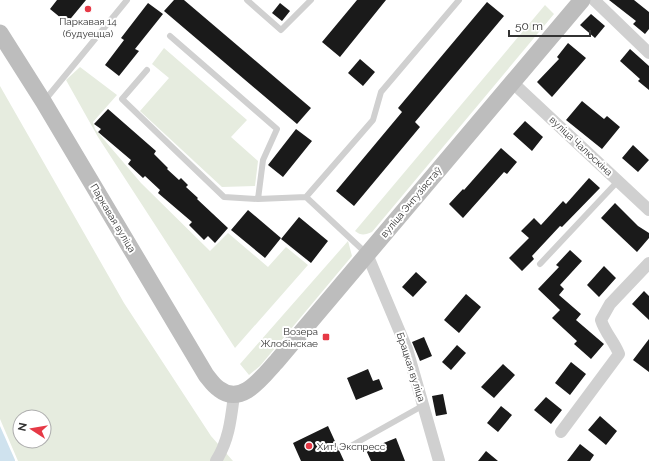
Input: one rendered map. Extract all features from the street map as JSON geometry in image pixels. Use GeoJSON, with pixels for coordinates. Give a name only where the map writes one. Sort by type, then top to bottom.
{"type":"FeatureCollection","features":[{"type":"Feature","properties":{"kind":"main road","name":"вуліца Энтузіястаў"},"geometry":{"type":"LineString","coordinates":[[234,395],[248,391],[277,361],[582,0]]}},
{"type":"Feature","properties":{"kind":"main road","name":"Паркавая вуліца"},"geometry":{"type":"LineString","coordinates":[[0,33],[44,101],[206,375],[220,390],[234,395]]}},
{"type":"Feature","properties":{"kind":"street"},"geometry":{"type":"LineString","coordinates":[[594,0],[649,53]]}},
{"type":"Feature","properties":{"kind":"street","name":"вуліца Чалюскіна"},"geometry":{"type":"LineString","coordinates":[[513,83],[649,210]]}},
{"type":"Feature","properties":{"kind":"street","name":"Брацкая вуліца"},"geometry":{"type":"LineString","coordinates":[[367,254],[407,349],[439,461]]}},
{"type":"Feature","properties":{"kind":"street"},"geometry":{"type":"LineString","coordinates":[[561,432],[619,354],[616,345],[604,331],[601,320],[610,304],[649,263]]}},
{"type":"Feature","properties":{"kind":"street"},"geometry":{"type":"LineString","coordinates":[[216,461],[223,450],[230,431],[234,395]]}},
{"type":"Feature","properties":{"kind":"lane"},"geometry":{"type":"LineString","coordinates":[[44,101],[127,0]]}},
{"type":"Feature","properties":{"kind":"lane"},"geometry":{"type":"LineString","coordinates":[[247,0],[281,30],[311,0]]}},
{"type":"Feature","properties":{"kind":"lane"},"geometry":{"type":"LineString","coordinates":[[306,198],[373,120],[381,92],[459,0]]}},
{"type":"Feature","properties":{"kind":"lane"},"geometry":{"type":"LineString","coordinates":[[170,36],[277,129],[263,160],[258,199]]}},
{"type":"Feature","properties":{"kind":"lane"},"geometry":{"type":"LineString","coordinates":[[147,70],[122,99],[224,197],[258,199],[306,198],[367,254]]}},
{"type":"Feature","properties":{"kind":"lane"},"geometry":{"type":"LineString","coordinates":[[540,264],[618,181]]}},
{"type":"Feature","properties":{"kind":"lane"},"geometry":{"type":"LineString","coordinates":[[349,447],[424,405]]}},
{"type":"Feature","properties":{"kind":"shaded area"},"geometry":{"type":"Polygon","coordinates":[[[545,5],[554,14],[372,232],[367,234],[359,234],[355,231],[545,5]]]}},
{"type":"Feature","properties":{"kind":"shaded area"},"geometry":{"type":"Polygon","coordinates":[[[164,48],[247,120],[231,137],[258,161],[255,186],[222,187],[140,111],[169,78],[152,64],[164,48]]]}},
{"type":"Feature","properties":{"kind":"shaded area"},"geometry":{"type":"Polygon","coordinates":[[[80,67],[117,95],[93,122],[95,129],[141,183],[210,251],[228,233],[268,267],[286,247],[308,265],[235,348],[98,137],[66,80],[80,67]]]}},
{"type":"Feature","properties":{"kind":"shaded area"},"geometry":{"type":"Polygon","coordinates":[[[0,86],[124,303],[211,436],[233,461],[18,461],[13,449],[52,449],[52,409],[12,409],[12,447],[0,419],[0,86]]]}},
{"type":"Feature","properties":{"kind":"shaded area"},"geometry":{"type":"Polygon","coordinates":[[[348,241],[352,256],[260,366],[249,375],[240,364],[348,241]]]}},
{"type":"Feature","properties":{"kind":"water"},"geometry":{"type":"Polygon","coordinates":[[[0,426],[15,460],[15,461],[0,461],[0,426]]]}},
{"type":"Feature","properties":{"kind":"building"},"geometry":{"type":"Polygon","coordinates":[[[57,0],[86,0],[67,23],[50,9],[57,0]]]}},
{"type":"Feature","properties":{"kind":"building"},"geometry":{"type":"Polygon","coordinates":[[[174,0],[184,0],[311,108],[297,124],[164,11],[174,0]]]}},
{"type":"Feature","properties":{"kind":"building"},"geometry":{"type":"Polygon","coordinates":[[[357,0],[386,0],[340,57],[322,42],[357,0]]]}},
{"type":"Feature","properties":{"kind":"building"},"geometry":{"type":"Polygon","coordinates":[[[609,0],[634,0],[649,12],[649,29],[645,34],[633,24],[636,21],[609,0]]]}},
{"type":"Feature","properties":{"kind":"building"},"geometry":{"type":"Polygon","coordinates":[[[487,2],[504,16],[415,122],[420,127],[354,206],[336,191],[402,112],[398,108],[487,2]]]}},
{"type":"Feature","properties":{"kind":"building"},"geometry":{"type":"Polygon","coordinates":[[[148,3],[163,14],[135,49],[139,51],[119,76],[105,65],[124,40],[121,38],[148,3]]]}},
{"type":"Feature","properties":{"kind":"building"},"geometry":{"type":"Polygon","coordinates":[[[280,3],[290,11],[282,21],[272,13],[280,3]]]}},
{"type":"Feature","properties":{"kind":"building"},"geometry":{"type":"Polygon","coordinates":[[[591,14],[605,26],[595,38],[580,25],[591,14]]]}},
{"type":"Feature","properties":{"kind":"building"},"geometry":{"type":"Polygon","coordinates":[[[568,43],[586,58],[552,97],[537,82],[559,59],[557,57],[568,43]]]}},
{"type":"Feature","properties":{"kind":"building"},"geometry":{"type":"Polygon","coordinates":[[[630,49],[649,66],[649,90],[638,81],[640,79],[620,61],[630,49]]]}},
{"type":"Feature","properties":{"kind":"building"},"geometry":{"type":"Polygon","coordinates":[[[360,59],[375,72],[363,86],[348,73],[360,59]]]}},
{"type":"Feature","properties":{"kind":"building"},"geometry":{"type":"Polygon","coordinates":[[[582,101],[604,119],[607,116],[620,127],[602,149],[566,120],[582,101]]]}},
{"type":"Feature","properties":{"kind":"building"},"geometry":{"type":"Polygon","coordinates":[[[108,109],[156,151],[154,154],[168,168],[167,169],[179,180],[181,178],[188,185],[186,187],[198,198],[197,199],[228,228],[215,243],[208,236],[204,240],[189,225],[192,222],[158,193],[160,190],[145,176],[143,178],[128,164],[131,160],[98,132],[101,129],[94,124],[108,109]]]}},
{"type":"Feature","properties":{"kind":"building"},"geometry":{"type":"Polygon","coordinates":[[[525,121],[543,137],[532,151],[513,134],[525,121]]]}},
{"type":"Feature","properties":{"kind":"building"},"geometry":{"type":"Polygon","coordinates":[[[296,129],[312,141],[283,177],[268,165],[296,129]]]}},
{"type":"Feature","properties":{"kind":"building"},"geometry":{"type":"Polygon","coordinates":[[[633,145],[649,160],[638,172],[622,158],[633,145]]]}},
{"type":"Feature","properties":{"kind":"building"},"geometry":{"type":"Polygon","coordinates":[[[501,148],[517,162],[507,174],[504,172],[463,218],[449,204],[463,189],[464,190],[501,148]]]}},
{"type":"Feature","properties":{"kind":"building"},"geometry":{"type":"Polygon","coordinates":[[[589,178],[600,188],[562,227],[560,226],[532,256],[534,259],[522,271],[509,258],[529,238],[521,231],[534,218],[541,225],[563,201],[566,204],[589,178]]]}},
{"type":"Feature","properties":{"kind":"building"},"geometry":{"type":"Polygon","coordinates":[[[615,203],[638,226],[649,233],[649,238],[637,252],[601,218],[615,203]]]}},
{"type":"Feature","properties":{"kind":"building"},"geometry":{"type":"Polygon","coordinates":[[[248,210],[281,238],[265,258],[231,230],[248,210]]]}},
{"type":"Feature","properties":{"kind":"building"},"geometry":{"type":"Polygon","coordinates":[[[299,217],[328,241],[311,263],[281,239],[299,217]]]}},
{"type":"Feature","properties":{"kind":"building"},"geometry":{"type":"Polygon","coordinates":[[[570,250],[582,261],[560,285],[564,289],[559,295],[581,314],[576,320],[604,344],[591,359],[574,344],[577,341],[552,318],[560,310],[538,289],[559,267],[556,265],[570,250]]]}},
{"type":"Feature","properties":{"kind":"building"},"geometry":{"type":"Polygon","coordinates":[[[604,266],[616,278],[599,297],[587,285],[604,266]]]}},
{"type":"Feature","properties":{"kind":"building"},"geometry":{"type":"Polygon","coordinates":[[[416,272],[427,282],[413,297],[402,287],[416,272]]]}},
{"type":"Feature","properties":{"kind":"building"},"geometry":{"type":"Polygon","coordinates":[[[644,291],[649,296],[649,320],[632,304],[644,291]]]}},
{"type":"Feature","properties":{"kind":"building"},"geometry":{"type":"Polygon","coordinates":[[[466,294],[481,307],[459,333],[444,320],[466,294]]]}},
{"type":"Feature","properties":{"kind":"building"},"geometry":{"type":"Polygon","coordinates":[[[424,337],[432,356],[420,361],[412,342],[424,337]]]}},
{"type":"Feature","properties":{"kind":"building"},"geometry":{"type":"Polygon","coordinates":[[[649,339],[649,372],[633,360],[649,339]]]}},
{"type":"Feature","properties":{"kind":"building"},"geometry":{"type":"Polygon","coordinates":[[[457,345],[466,353],[451,370],[442,362],[457,345]]]}},
{"type":"Feature","properties":{"kind":"building"},"geometry":{"type":"Polygon","coordinates":[[[571,362],[586,374],[570,395],[555,383],[571,362]]]}},
{"type":"Feature","properties":{"kind":"building"},"geometry":{"type":"Polygon","coordinates":[[[503,364],[515,375],[494,398],[481,387],[503,364]]]}},
{"type":"Feature","properties":{"kind":"building"},"geometry":{"type":"Polygon","coordinates":[[[368,369],[373,381],[379,379],[383,389],[356,400],[347,378],[368,369]]]}},
{"type":"Feature","properties":{"kind":"building"},"geometry":{"type":"Polygon","coordinates":[[[443,394],[447,414],[436,416],[432,396],[443,394]]]}},
{"type":"Feature","properties":{"kind":"building"},"geometry":{"type":"Polygon","coordinates":[[[546,397],[562,410],[551,424],[534,410],[546,397]]]}},
{"type":"Feature","properties":{"kind":"building"},"geometry":{"type":"Polygon","coordinates":[[[501,406],[512,415],[498,432],[487,423],[501,406]]]}},
{"type":"Feature","properties":{"kind":"building"},"geometry":{"type":"Polygon","coordinates":[[[600,416],[617,431],[606,445],[588,430],[600,416]]]}},
{"type":"Feature","properties":{"kind":"building"},"geometry":{"type":"Polygon","coordinates":[[[328,426],[344,461],[301,461],[293,443],[328,426]]]}},
{"type":"Feature","properties":{"kind":"building"},"geometry":{"type":"Polygon","coordinates":[[[396,438],[405,461],[371,461],[366,450],[396,438]]]}},
{"type":"Feature","properties":{"kind":"building"},"geometry":{"type":"Polygon","coordinates":[[[580,444],[594,455],[590,461],[567,461],[580,444]]]}},
{"type":"Feature","properties":{"kind":"building"},"geometry":{"type":"Polygon","coordinates":[[[486,451],[498,461],[478,461],[486,451]]]}},
{"type":"Feature","properties":{"kind":"place","name":"Паркавая 14 (будуецца)"},"geometry":{"type":"Point","coordinates":[88,9]}},
{"type":"Feature","properties":{"kind":"place","name":"Возера Жлобінскае"},"geometry":{"type":"Point","coordinates":[326,337]}},
{"type":"Feature","properties":{"kind":"place","name":"Хит! Экспресс"},"geometry":{"type":"Point","coordinates":[309,446]}}]}
